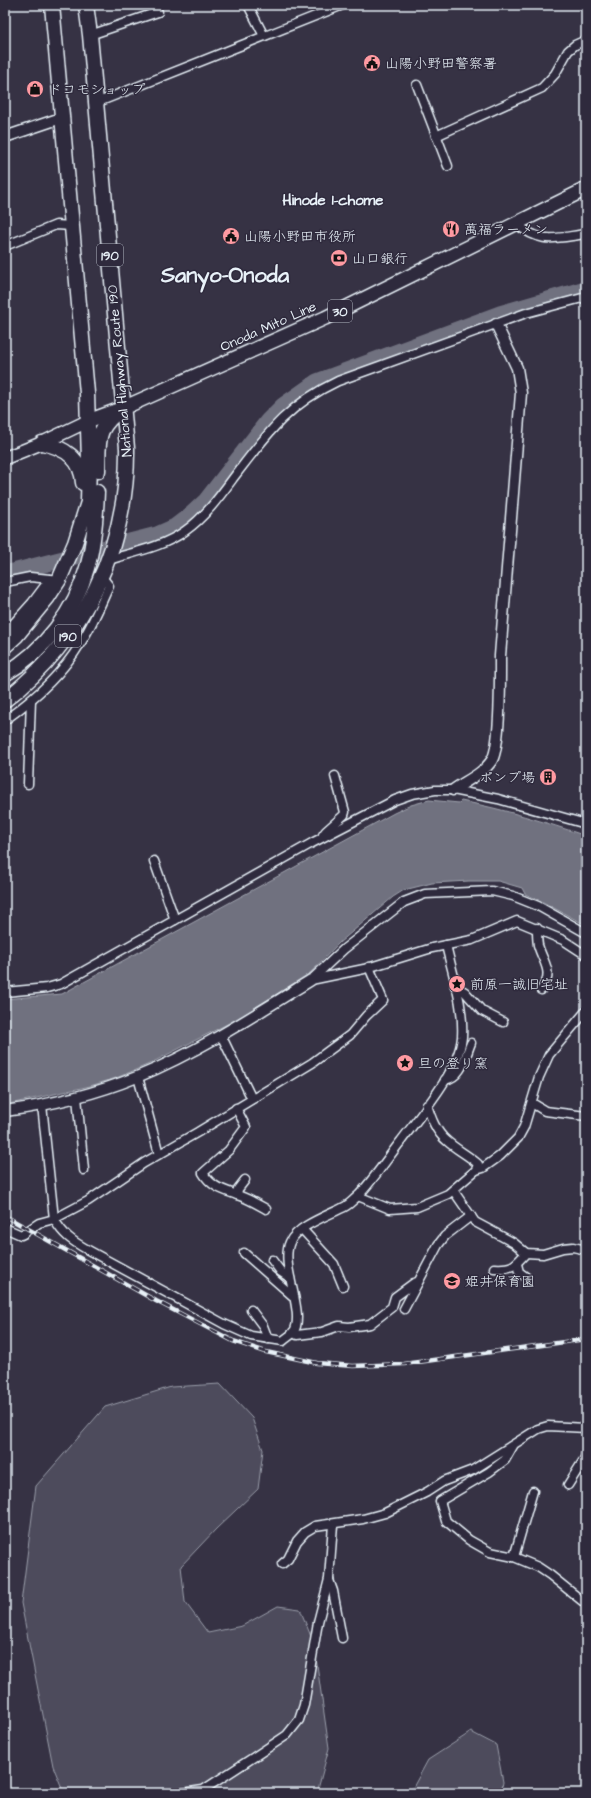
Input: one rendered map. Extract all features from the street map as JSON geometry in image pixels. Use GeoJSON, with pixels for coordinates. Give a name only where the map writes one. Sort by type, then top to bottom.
{"type":"FeatureCollection","features":[{"type":"Feature","properties":{"kind":"highway"},"geometry":{"type":"LineString","coordinates":[[5,646],[16,636],[44,602],[74,546],[88,502],[88,421],[52,11],[56,11],[64,5]]}},
{"type":"Feature","properties":{"kind":"highway","name":"National Highway Route 190"},"geometry":{"type":"LineString","coordinates":[[5,700],[44,665],[68,636],[93,597],[109,558],[121,516],[127,465],[90,35],[84,7]]}},
{"type":"Feature","properties":{"kind":"highway"},"geometry":{"type":"LineString","coordinates":[[5,674],[25,660],[50,637],[68,611],[80,588],[87,567],[91,543],[96,502],[100,434],[108,420],[123,408]]}},
{"type":"Feature","properties":{"kind":"highway"},"geometry":{"type":"LineString","coordinates":[[42,443],[60,447],[67,452],[79,465],[82,474],[83,486],[74,546]]}},
{"type":"Feature","properties":{"kind":"main road","name":"Onoda Mito Line"},"geometry":{"type":"LineString","coordinates":[[88,421],[123,408],[325,318],[586,189]]}},
{"type":"Feature","properties":{"kind":"main road"},"geometry":{"type":"LineString","coordinates":[[5,458],[42,443],[88,421]]}},
{"type":"Feature","properties":{"kind":"street"},"geometry":{"type":"LineString","coordinates":[[248,5],[264,36]]}},
{"type":"Feature","properties":{"kind":"street"},"geometry":{"type":"LineString","coordinates":[[96,103],[343,5]]}},
{"type":"Feature","properties":{"kind":"street"},"geometry":{"type":"LineString","coordinates":[[90,35],[158,12]]}},
{"type":"Feature","properties":{"kind":"street"},"geometry":{"type":"LineString","coordinates":[[436,136],[542,88],[555,74],[568,51],[575,45],[586,40]]}},
{"type":"Feature","properties":{"kind":"street"},"geometry":{"type":"LineString","coordinates":[[417,86],[448,166]]}},
{"type":"Feature","properties":{"kind":"street"},"geometry":{"type":"LineString","coordinates":[[5,137],[61,118]]}},
{"type":"Feature","properties":{"kind":"street"},"geometry":{"type":"LineString","coordinates":[[515,223],[528,233],[544,239],[586,234]]}},
{"type":"Feature","properties":{"kind":"street"},"geometry":{"type":"LineString","coordinates":[[5,246],[56,225],[71,226]]}},
{"type":"Feature","properties":{"kind":"street"},"geometry":{"type":"LineString","coordinates":[[109,558],[156,546],[185,531],[203,516],[274,426],[301,402],[322,389],[526,313],[586,297]]}},
{"type":"Feature","properties":{"kind":"street"},"geometry":{"type":"LineString","coordinates":[[453,790],[483,770],[492,759],[496,747],[501,685],[500,656],[521,393],[518,368],[496,324]]}},
{"type":"Feature","properties":{"kind":"street"},"geometry":{"type":"LineString","coordinates":[[5,582],[30,577],[58,576]]}},
{"type":"Feature","properties":{"kind":"street"},"geometry":{"type":"LineString","coordinates":[[5,633],[32,602],[58,576]]}},
{"type":"Feature","properties":{"kind":"street"},"geometry":{"type":"LineString","coordinates":[[5,720],[31,700],[67,663],[80,644],[109,586],[102,577]]}},
{"type":"Feature","properties":{"kind":"street"},"geometry":{"type":"LineString","coordinates":[[28,784],[31,700]]}},
{"type":"Feature","properties":{"kind":"street"},"geometry":{"type":"LineString","coordinates":[[322,838],[326,831],[344,815],[345,812],[335,776]]}},
{"type":"Feature","properties":{"kind":"street"},"geometry":{"type":"LineString","coordinates":[[5,992],[47,988],[61,984],[322,838],[394,800],[421,791],[453,790],[498,798],[586,824]]}},
{"type":"Feature","properties":{"kind":"street"},"geometry":{"type":"LineString","coordinates":[[154,861],[174,920]]}},
{"type":"Feature","properties":{"kind":"street"},"geometry":{"type":"LineString","coordinates":[[5,1111],[42,1105],[110,1087],[138,1077],[221,1035],[311,980],[344,949],[404,902],[425,894],[492,891],[513,896],[538,906],[586,933]]}},
{"type":"Feature","properties":{"kind":"street"},"geometry":{"type":"LineString","coordinates":[[311,980],[364,969],[369,966],[446,945],[472,940],[517,921],[563,940],[586,955]]}},
{"type":"Feature","properties":{"kind":"street"},"geometry":{"type":"LineString","coordinates":[[537,928],[538,946],[548,971],[546,984],[541,990]]}},
{"type":"Feature","properties":{"kind":"street"},"geometry":{"type":"LineString","coordinates":[[42,1105],[54,1219],[61,1231],[88,1250],[224,1324],[251,1336],[283,1341],[293,1332],[297,1323],[290,1278],[288,1249],[290,1241],[302,1229],[348,1205],[358,1196],[427,1105],[455,1063],[462,1040],[461,1003],[455,986],[446,945]]}},
{"type":"Feature","properties":{"kind":"street"},"geometry":{"type":"LineString","coordinates":[[5,1228],[21,1235],[39,1223],[54,1219],[88,1201],[159,1154],[312,1063],[350,1035],[366,1016],[383,1000],[369,966]]}},
{"type":"Feature","properties":{"kind":"street"},"geometry":{"type":"LineString","coordinates":[[455,986],[465,992],[482,1011],[503,1022]]}},
{"type":"Feature","properties":{"kind":"street"},"geometry":{"type":"LineString","coordinates":[[358,1196],[390,1209],[417,1207],[431,1202],[453,1190],[476,1170],[483,1168],[500,1156],[518,1138],[527,1122],[539,1078],[549,1055],[586,1011]]}},
{"type":"Feature","properties":{"kind":"street"},"geometry":{"type":"LineString","coordinates":[[221,1035],[252,1099]]}},
{"type":"Feature","properties":{"kind":"street"},"geometry":{"type":"LineString","coordinates":[[445,1080],[452,1079],[459,1072],[471,1043]]}},
{"type":"Feature","properties":{"kind":"street"},"geometry":{"type":"LineString","coordinates":[[138,1077],[159,1154]]}},
{"type":"Feature","properties":{"kind":"street"},"geometry":{"type":"LineString","coordinates":[[77,1096],[84,1170]]}},
{"type":"Feature","properties":{"kind":"street"},"geometry":{"type":"LineString","coordinates":[[532,1103],[545,1111],[586,1116]]}},
{"type":"Feature","properties":{"kind":"street"},"geometry":{"type":"LineString","coordinates":[[427,1105],[432,1122],[446,1141],[469,1155],[478,1164],[476,1170]]}},
{"type":"Feature","properties":{"kind":"street"},"geometry":{"type":"LineString","coordinates":[[236,1108],[246,1127],[229,1150],[203,1173],[207,1180],[216,1188],[236,1195],[266,1209]]}},
{"type":"Feature","properties":{"kind":"street"},"geometry":{"type":"LineString","coordinates":[[236,1195],[238,1189],[245,1180]]}},
{"type":"Feature","properties":{"kind":"street"},"geometry":{"type":"LineString","coordinates":[[453,1190],[475,1222],[514,1243],[526,1252],[543,1254],[563,1248],[573,1247],[586,1250]]}},
{"type":"Feature","properties":{"kind":"street"},"geometry":{"type":"LineString","coordinates":[[404,1309],[445,1236],[471,1216]]}},
{"type":"Feature","properties":{"kind":"street"},"geometry":{"type":"LineString","coordinates":[[302,1229],[334,1264],[343,1286]]}},
{"type":"Feature","properties":{"kind":"street"},"geometry":{"type":"LineString","coordinates":[[494,1268],[508,1269],[517,1264],[526,1252]]}},
{"type":"Feature","properties":{"kind":"street"},"geometry":{"type":"LineString","coordinates":[[244,1253],[294,1297]]}},
{"type":"Feature","properties":{"kind":"street"},"geometry":{"type":"LineString","coordinates":[[272,1260],[281,1272],[290,1278]]}},
{"type":"Feature","properties":{"kind":"street"},"geometry":{"type":"LineString","coordinates":[[517,1264],[519,1272],[526,1278]]}},
{"type":"Feature","properties":{"kind":"street"},"geometry":{"type":"LineString","coordinates":[[293,1332],[297,1335],[322,1332],[339,1326],[349,1327],[370,1324],[392,1307],[395,1297],[414,1283],[418,1282]]}},
{"type":"Feature","properties":{"kind":"street"},"geometry":{"type":"LineString","coordinates":[[251,1310],[263,1326],[268,1339]]}},
{"type":"Feature","properties":{"kind":"street"},"geometry":{"type":"LineString","coordinates":[[282,1564],[288,1559],[297,1541],[305,1532],[315,1526],[363,1519],[385,1513],[444,1482],[473,1470],[538,1429],[548,1426],[586,1428]]}},
{"type":"Feature","properties":{"kind":"street"},"geometry":{"type":"LineString","coordinates":[[516,1442],[505,1460],[489,1472],[440,1501],[446,1521],[469,1540],[490,1552],[514,1557],[550,1575],[586,1604]]}},
{"type":"Feature","properties":{"kind":"street"},"geometry":{"type":"LineString","coordinates":[[568,1485],[586,1452]]}},
{"type":"Feature","properties":{"kind":"street"},"geometry":{"type":"LineString","coordinates":[[514,1557],[532,1491]]}},
{"type":"Feature","properties":{"kind":"street"},"geometry":{"type":"LineString","coordinates":[[183,1793],[203,1790],[287,1735],[299,1720],[304,1705],[318,1622],[329,1579],[333,1524]]}},
{"type":"Feature","properties":{"kind":"street"},"geometry":{"type":"LineString","coordinates":[[329,1579],[333,1591],[342,1638]]}},
{"type":"Feature","properties":{"kind":"shaded area"},"geometry":{"type":"Polygon","coordinates":[[[220,1384],[252,1418],[263,1450],[258,1489],[216,1529],[181,1566],[185,1602],[208,1633],[242,1626],[278,1606],[300,1609],[314,1644],[329,1748],[317,1793],[64,1793],[53,1766],[21,1603],[36,1486],[105,1407],[171,1387],[220,1384]]]}},
{"type":"Feature","properties":{"kind":"shaded area"},"geometry":{"type":"Polygon","coordinates":[[[471,1732],[496,1745],[503,1782],[501,1793],[410,1793],[428,1760],[471,1732]]]}},
{"type":"Feature","properties":{"kind":"water"},"geometry":{"type":"Polygon","coordinates":[[[429,800],[459,803],[461,801],[477,804],[524,816],[586,836],[586,918],[582,923],[525,894],[522,888],[498,881],[432,883],[404,890],[393,897],[339,943],[310,973],[237,1019],[147,1065],[116,1078],[90,1086],[5,1105],[5,999],[62,994],[394,813],[411,805],[429,800]]]}},
{"type":"Feature","properties":{"kind":"waterway"},"geometry":{"type":"LineString","coordinates":[[5,574],[157,535],[175,527],[206,501],[268,421],[283,406],[317,382],[500,314],[586,289]]}},
{"type":"Feature","properties":{"kind":"railway"},"geometry":{"type":"LineString","coordinates":[[5,1216],[156,1301],[233,1341],[266,1352],[317,1363],[353,1366],[404,1364],[586,1339]]}},
{"type":"Feature","properties":{"kind":"place","name":"山陽小野田警察署"},"geometry":{"type":"Point","coordinates":[372,63]}},
{"type":"Feature","properties":{"kind":"place","name":"ドコモショップ"},"geometry":{"type":"Point","coordinates":[35,89]}},
{"type":"Feature","properties":{"kind":"place","name":"萬福ラーメン"},"geometry":{"type":"Point","coordinates":[451,229]}},
{"type":"Feature","properties":{"kind":"place","name":"山陽小野田市役所"},"geometry":{"type":"Point","coordinates":[231,236]}},
{"type":"Feature","properties":{"kind":"place","name":"山口銀行"},"geometry":{"type":"Point","coordinates":[339,258]}},
{"type":"Feature","properties":{"kind":"place","name":"ポンプ場"},"geometry":{"type":"Point","coordinates":[548,777]}},
{"type":"Feature","properties":{"kind":"place","name":"前原一誠旧宅址"},"geometry":{"type":"Point","coordinates":[457,984]}},
{"type":"Feature","properties":{"kind":"place","name":"旦の登り窯"},"geometry":{"type":"Point","coordinates":[405,1063]}},
{"type":"Feature","properties":{"kind":"place","name":"姫井保育園"},"geometry":{"type":"Point","coordinates":[452,1281]}},
{"type":"Feature","properties":{"kind":"district","name":"Hinode 1-chome"},"geometry":{"type":"Point","coordinates":[333,200]}},
{"type":"Feature","properties":{"kind":"district","name":"Sanyo-Onoda"},"geometry":{"type":"Point","coordinates":[225,274]}}]}
